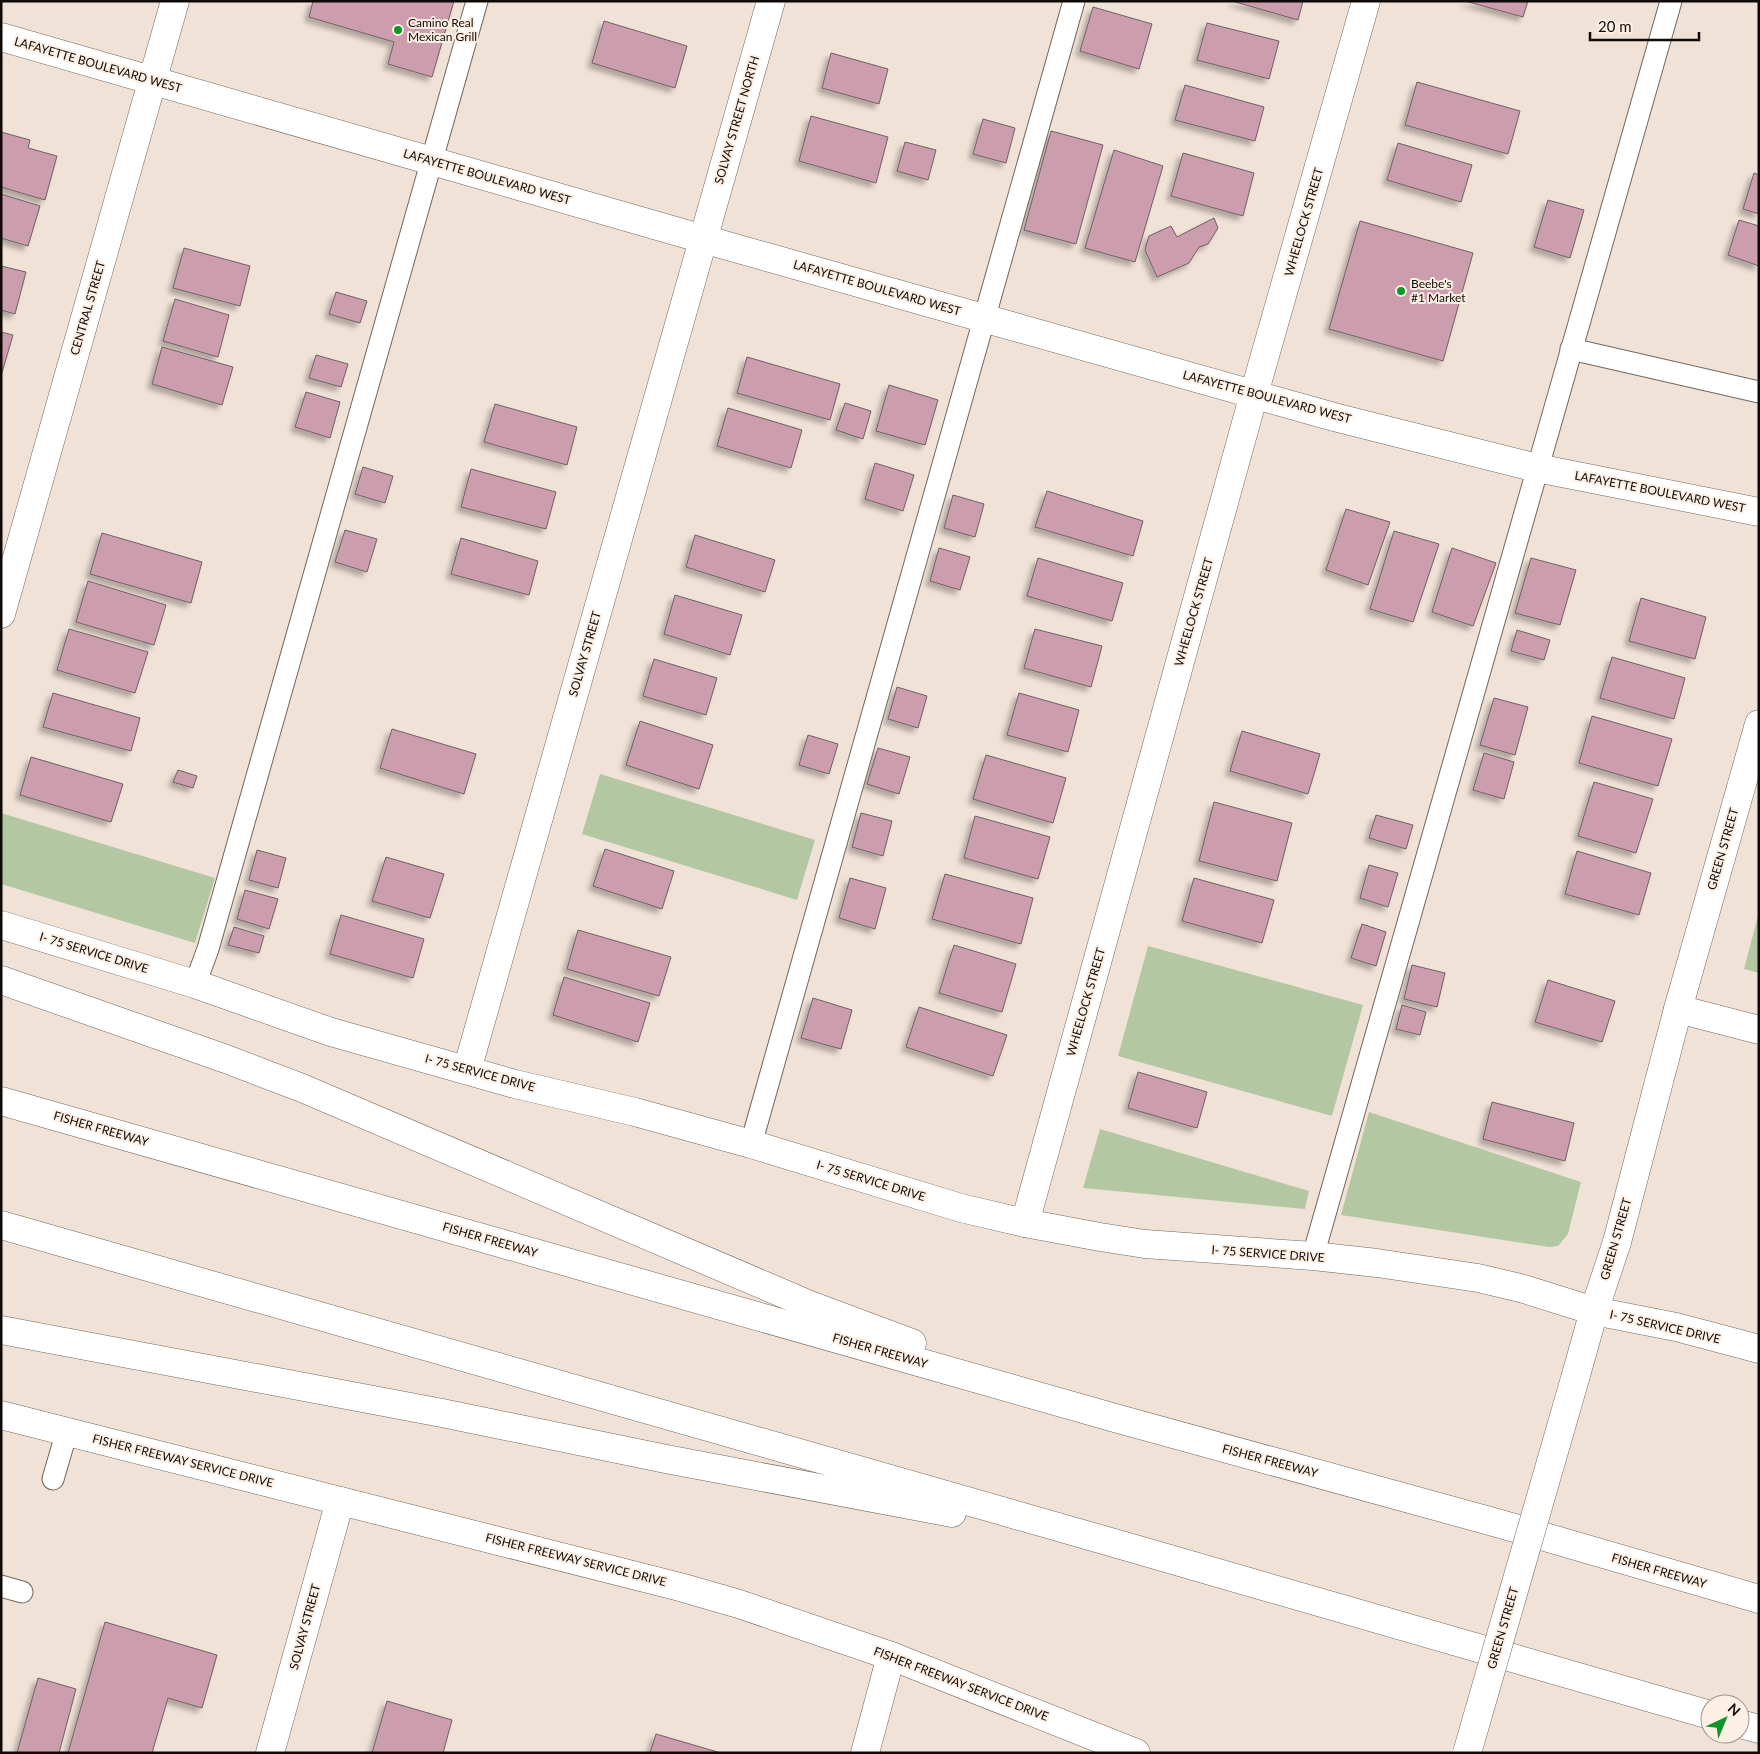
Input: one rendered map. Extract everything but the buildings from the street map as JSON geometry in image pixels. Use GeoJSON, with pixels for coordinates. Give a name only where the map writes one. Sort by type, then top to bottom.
{"type":"FeatureCollection","features":[{"type":"Feature","properties":{"kind":"main road","name":"CENTRAL STREET"},"geometry":{"type":"LineString","coordinates":[[1,614],[175,1]]}},
{"type":"Feature","properties":{"kind":"main road","name":"SOLVAY STREET NORTH"},"geometry":{"type":"LineString","coordinates":[[703,239],[770,1]]}},
{"type":"Feature","properties":{"kind":"main road","name":"WHEELOCK STREET"},"geometry":{"type":"LineString","coordinates":[[1025,1223],[1254,394],[1366,1]]}},
{"type":"Feature","properties":{"kind":"main road","name":"LAFAYETTE BOULEVARD WEST"},"geometry":{"type":"LineString","coordinates":[[1,37],[703,239],[1344,419],[1537,468],[1759,512]]}},
{"type":"Feature","properties":{"kind":"main road","name":"SOLVAY STREET"},"geometry":{"type":"LineString","coordinates":[[467,1070],[703,239]]}},
{"type":"Feature","properties":{"kind":"main road","name":"GREEN STREET"},"geometry":{"type":"LineString","coordinates":[[1467,1753],[1594,1311],[1617,1242],[1678,1009],[1756,741]]}},
{"type":"Feature","properties":{"kind":"main road","name":"I- 75 SERVICE DRIVE"},"geometry":{"type":"LineString","coordinates":[[1,925],[195,984],[331,1032],[515,1084],[635,1112],[751,1144],[961,1208],[1025,1223],[1145,1244],[1312,1256],[1377,1263],[1478,1278],[1524,1289],[1594,1311],[1676,1327],[1759,1349]]}},
{"type":"Feature","properties":{"kind":"main road"},"geometry":{"type":"LineString","coordinates":[[1,980],[207,1052],[302,1088],[810,1305],[1115,1418]]}},
{"type":"Feature","properties":{"kind":"main road"},"geometry":{"type":"LineString","coordinates":[[1678,1009],[1759,1030]]}},
{"type":"Feature","properties":{"kind":"main road","name":"FISHER FREEWAY"},"geometry":{"type":"LineString","coordinates":[[1,1101],[1115,1418],[1497,1523],[1759,1599]]}},
{"type":"Feature","properties":{"kind":"main road"},"geometry":{"type":"LineString","coordinates":[[1,1225],[1700,1712]]}},
{"type":"Feature","properties":{"kind":"main road"},"geometry":{"type":"LineString","coordinates":[[1,1330],[442,1413],[666,1459],[1128,1547]]}},
{"type":"Feature","properties":{"kind":"main road","name":"FISHER FREEWAY SERVICE DRIVE"},"geometry":{"type":"LineString","coordinates":[[1,1415],[680,1587],[764,1612],[891,1656],[1136,1753]]}},
{"type":"Feature","properties":{"kind":"main road","name":"SOLVAY STREET"},"geometry":{"type":"LineString","coordinates":[[270,1753],[340,1501]]}},
{"type":"Feature","properties":{"kind":"main road"},"geometry":{"type":"LineString","coordinates":[[865,1753],[891,1656]]}},
{"type":"Feature","properties":{"kind":"lane"},"geometry":{"type":"LineString","coordinates":[[195,984],[208,949],[478,1]]}},
{"type":"Feature","properties":{"kind":"lane"},"geometry":{"type":"LineString","coordinates":[[751,1144],[1074,1]]}},
{"type":"Feature","properties":{"kind":"lane"},"geometry":{"type":"LineString","coordinates":[[1312,1256],[1671,1]]}},
{"type":"Feature","properties":{"kind":"lane"},"geometry":{"type":"LineString","coordinates":[[1571,348],[1759,392]]}},
{"type":"Feature","properties":{"kind":"lane"},"geometry":{"type":"LineString","coordinates":[[53,1479],[66,1431]]}},
{"type":"Feature","properties":{"kind":"lane"},"geometry":{"type":"LineString","coordinates":[[1,1586],[22,1592]]}},
{"type":"Feature","properties":{"kind":"green space"},"geometry":{"type":"Polygon","coordinates":[[[600,774],[815,840],[797,900],[582,834],[600,774]]]}},
{"type":"Feature","properties":{"kind":"green space"},"geometry":{"type":"Polygon","coordinates":[[[1,813],[215,878],[195,943],[1,884],[1,813]]]}},
{"type":"Feature","properties":{"kind":"green space"},"geometry":{"type":"Polygon","coordinates":[[[1759,912],[1759,973],[1744,969],[1759,912]]]}},
{"type":"Feature","properties":{"kind":"green space"},"geometry":{"type":"Polygon","coordinates":[[[1148,946],[1363,1005],[1332,1116],[1118,1056],[1148,946]]]}},
{"type":"Feature","properties":{"kind":"green space"},"geometry":{"type":"Polygon","coordinates":[[[1369,1112],[1581,1182],[1568,1234],[1558,1246],[1549,1247],[1341,1215],[1369,1112]]]}},
{"type":"Feature","properties":{"kind":"green space"},"geometry":{"type":"Polygon","coordinates":[[[1100,1129],[1309,1191],[1305,1209],[1083,1188],[1100,1129]]]}},
{"type":"Feature","properties":{"kind":"place","name":"Camino Real Mexican Grill"},"geometry":{"type":"Point","coordinates":[398,30]}},
{"type":"Feature","properties":{"kind":"place","name":"Beebe's #1 Market"},"geometry":{"type":"Point","coordinates":[1401,291]}}]}
